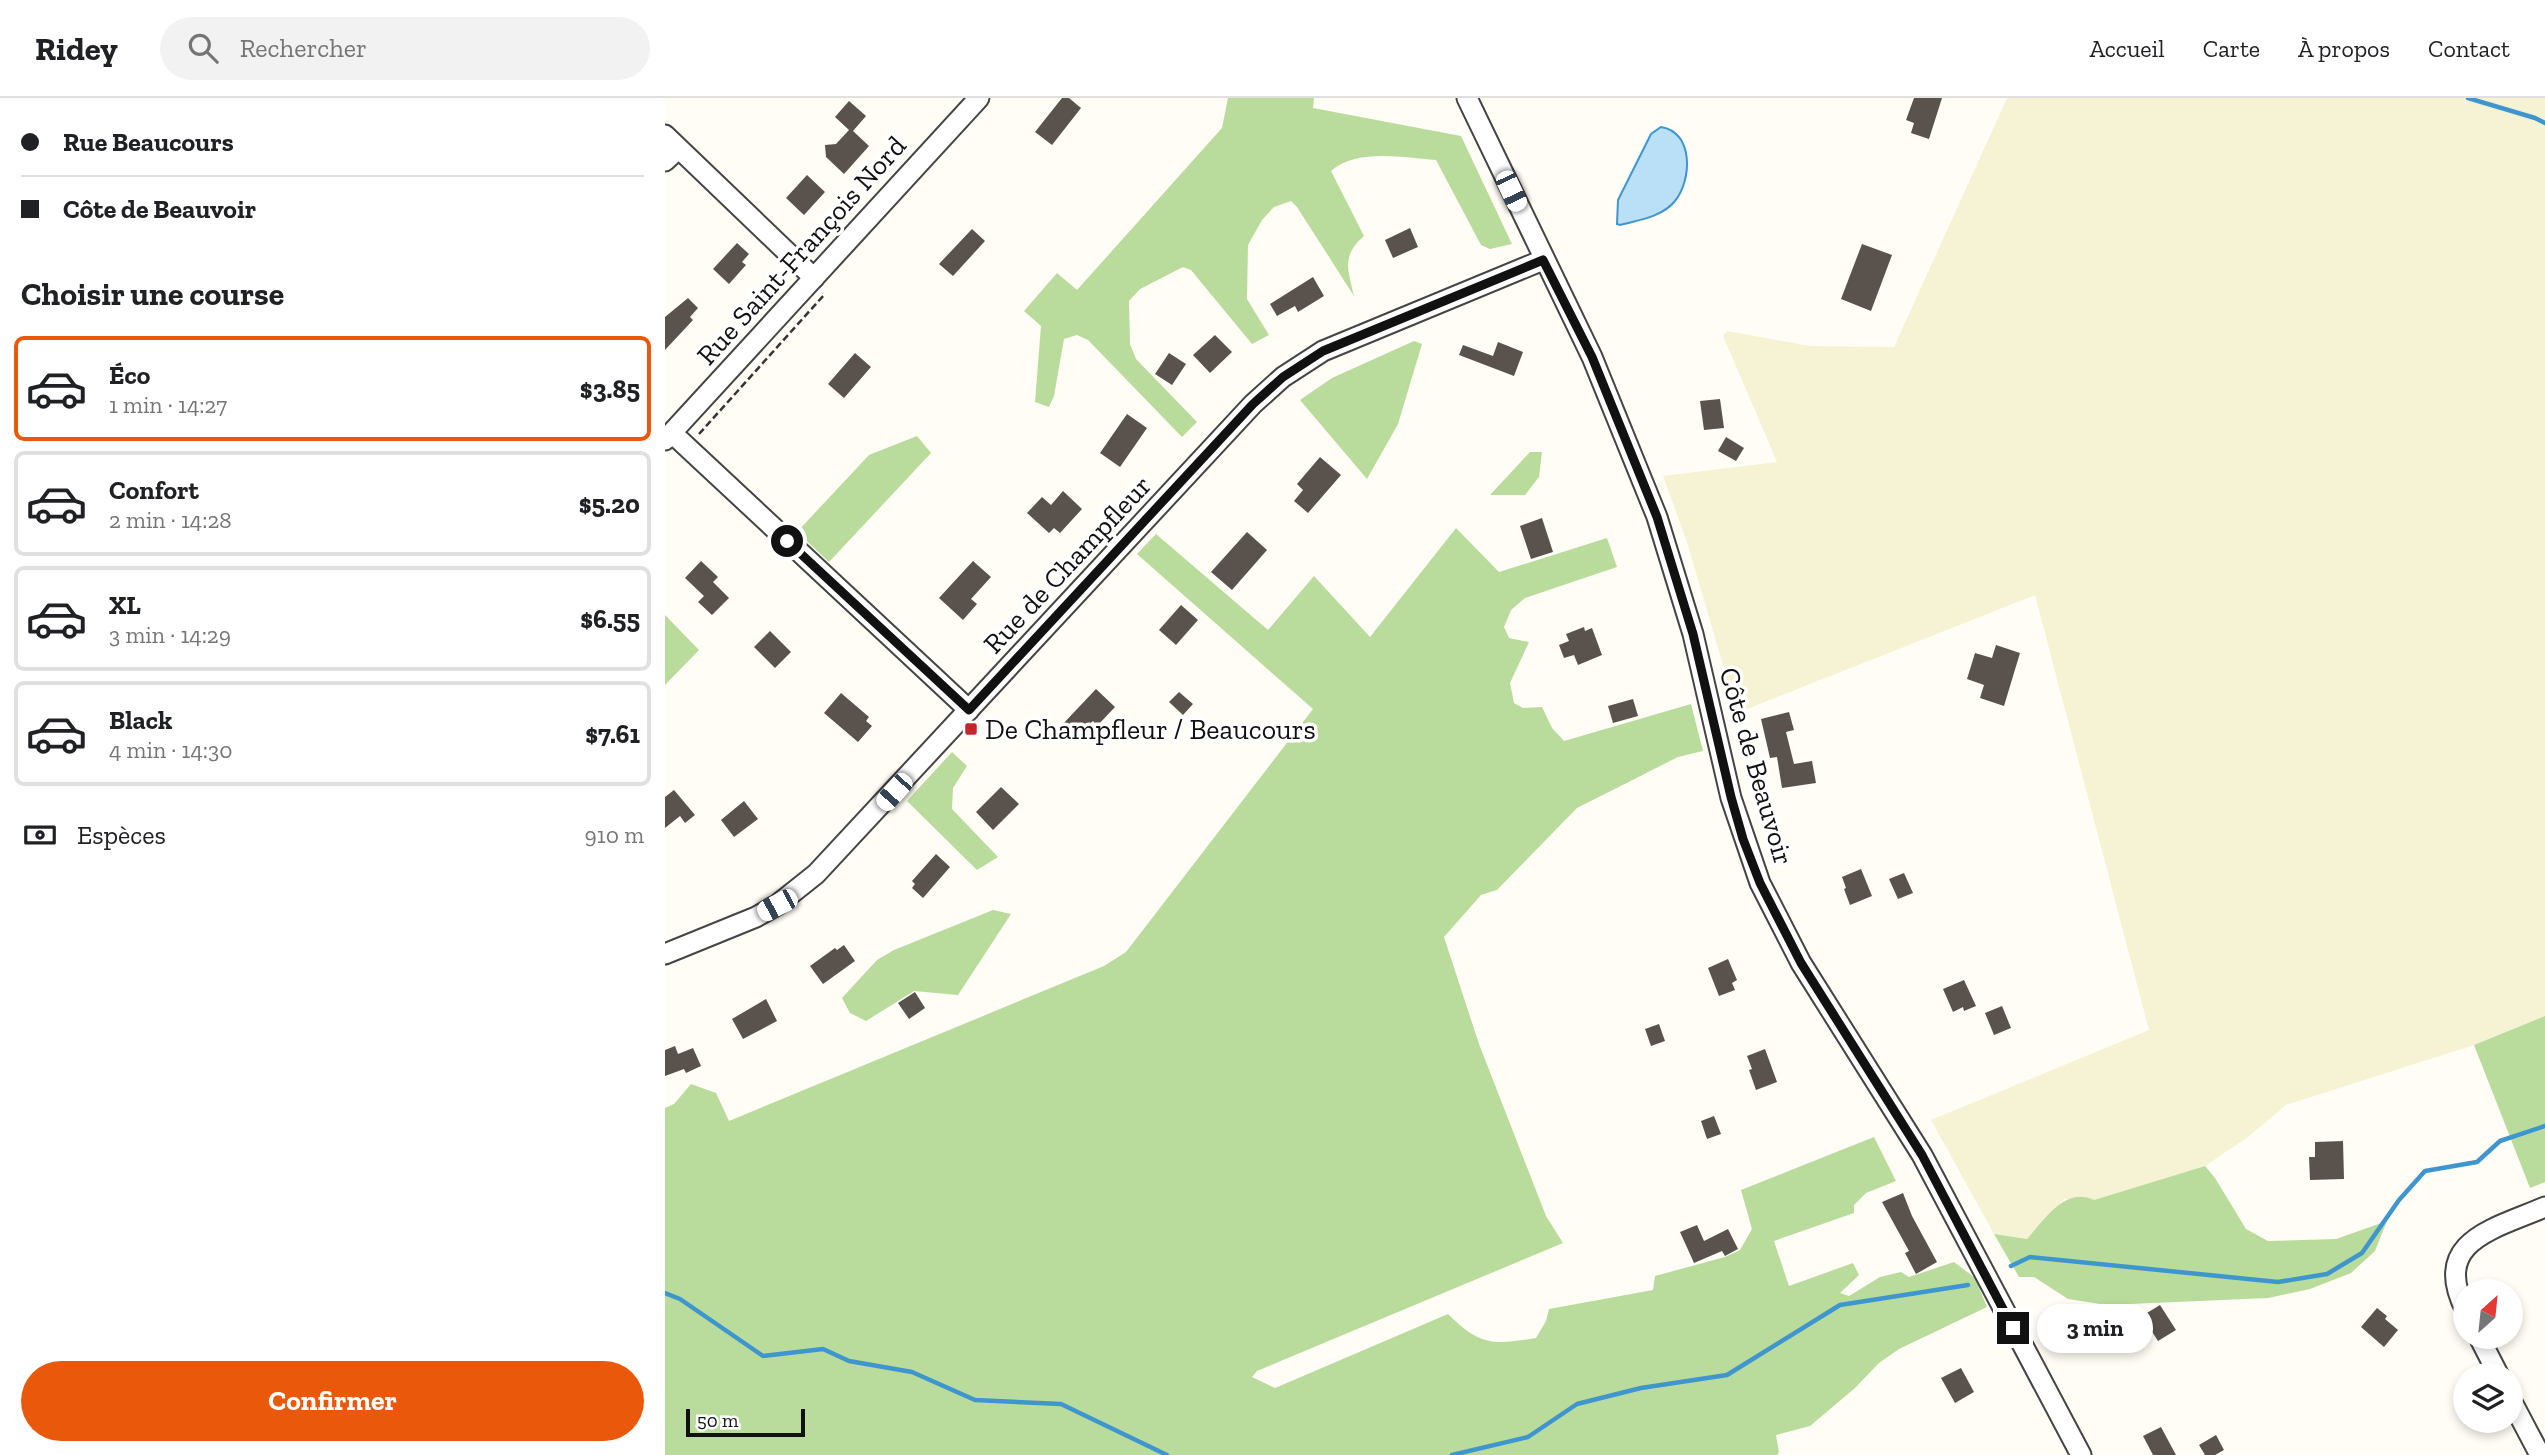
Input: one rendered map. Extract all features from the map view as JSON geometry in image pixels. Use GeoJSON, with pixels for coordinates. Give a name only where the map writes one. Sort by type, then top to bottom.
{"type":"FeatureCollection","features":[{"type":"Feature","properties":{"kind":"street","name":"Rue Saint-François Nord"},"geometry":{"type":"LineString","coordinates":[[669,436],[978,98]]}},
{"type":"Feature","properties":{"kind":"street","name":"Côte de Beauvoir"},"geometry":{"type":"LineString","coordinates":[[1467,98],[1592,357],[1657,517],[1693,634],[1731,797],[1760,883],[1801,963],[1922,1155],[2081,1455]]}},
{"type":"Feature","properties":{"kind":"street"},"geometry":{"type":"LineString","coordinates":[[669,148],[814,278]]}},
{"type":"Feature","properties":{"kind":"street","name":"Rue de Champfleur"},"geometry":{"type":"LineString","coordinates":[[665,954],[755,917],[777,905],[838,854],[1253,404],[1283,377],[1323,351],[1543,260]]}},
{"type":"Feature","properties":{"kind":"street"},"geometry":{"type":"LineString","coordinates":[[669,436],[969,710]]}},
{"type":"Feature","properties":{"kind":"street"},"geometry":{"type":"LineString","coordinates":[[2454,1279],[2456,1262],[2464,1247],[2480,1235],[2545,1207]]}},
{"type":"Feature","properties":{"kind":"street"},"geometry":{"type":"LineString","coordinates":[[2523,1422],[2540,1455]]}},
{"type":"Feature","properties":{"kind":"shaded area"},"geometry":{"type":"Polygon","coordinates":[[[2007,98],[2545,98],[2545,1016],[2474,1045],[2286,1105],[2248,1137],[2205,1166],[2094,1200],[2064,1199],[2027,1239],[1994,1234],[1931,1120],[2149,1030],[2035,595],[1737,713],[1687,542],[1663,476],[1777,462],[1723,336],[1727,331],[1810,346],[1894,347],[2007,98]]]}},
{"type":"Feature","properties":{"kind":"green space"},"geometry":{"type":"Polygon","coordinates":[[[1228,98],[1314,98],[1313,108],[1461,136],[1512,244],[1490,249],[1481,245],[1436,160],[1381,156],[1354,159],[1331,171],[1364,236],[1349,257],[1348,271],[1354,296],[1291,201],[1274,207],[1262,220],[1248,245],[1247,299],[1269,335],[1252,344],[1191,270],[1183,267],[1140,289],[1129,301],[1130,344],[1136,359],[1197,422],[1182,437],[1088,340],[1077,335],[1064,339],[1054,396],[1049,407],[1035,402],[1041,326],[1024,311],[1057,273],[1077,290],[1222,128],[1228,98]]]}},
{"type":"Feature","properties":{"kind":"green space"},"geometry":{"type":"Polygon","coordinates":[[[1414,341],[1422,344],[1398,424],[1367,479],[1300,400],[1332,378],[1414,341]]]}},
{"type":"Feature","properties":{"kind":"green space"},"geometry":{"type":"Polygon","coordinates":[[[917,436],[931,453],[829,562],[797,532],[869,455],[917,436]]]}},
{"type":"Feature","properties":{"kind":"green space"},"geometry":{"type":"Polygon","coordinates":[[[1530,452],[1542,452],[1539,477],[1525,495],[1490,495],[1530,452]]]}},
{"type":"Feature","properties":{"kind":"green space"},"geometry":{"type":"Polygon","coordinates":[[[1456,528],[1499,572],[1607,538],[1617,567],[1525,598],[1511,610],[1504,627],[1509,638],[1529,642],[1510,683],[1514,703],[1523,708],[1542,707],[1552,728],[1564,741],[1691,704],[1703,751],[1678,757],[1577,808],[1497,890],[1481,895],[1444,937],[1479,1044],[1546,1216],[1563,1243],[1257,1371],[1252,1377],[1275,1388],[1448,1314],[1469,1332],[1488,1341],[1509,1342],[1536,1338],[1546,1321],[1549,1309],[1653,1290],[1655,1276],[1725,1257],[1740,1250],[1752,1229],[1741,1190],[1874,1137],[1896,1181],[1866,1193],[1854,1205],[1854,1213],[1774,1241],[1789,1286],[1853,1263],[1859,1275],[1840,1293],[1849,1296],[1880,1277],[1901,1272],[1909,1277],[1954,1262],[1975,1278],[1987,1307],[1899,1349],[1879,1363],[1855,1388],[1810,1426],[1776,1435],[1779,1452],[1777,1455],[665,1455],[665,1108],[674,1104],[691,1084],[716,1093],[729,1121],[1104,966],[1126,952],[1313,709],[1137,554],[1156,534],[1268,630],[1314,576],[1370,637],[1456,528]]]}},
{"type":"Feature","properties":{"kind":"green space"},"geometry":{"type":"Polygon","coordinates":[[[665,615],[699,650],[665,685],[665,615]]]}},
{"type":"Feature","properties":{"kind":"green space"},"geometry":{"type":"Polygon","coordinates":[[[952,752],[967,766],[953,788],[952,809],[998,857],[977,870],[907,801],[952,752]]]}},
{"type":"Feature","properties":{"kind":"green space"},"geometry":{"type":"Polygon","coordinates":[[[993,910],[1011,914],[958,995],[914,991],[866,1021],[850,1013],[842,998],[877,960],[894,950],[993,910]]]}},
{"type":"Feature","properties":{"kind":"green space"},"geometry":{"type":"Polygon","coordinates":[[[2545,1016],[2545,1182],[2530,1188],[2474,1045],[2545,1016]]]}},
{"type":"Feature","properties":{"kind":"green space"},"geometry":{"type":"Polygon","coordinates":[[[2205,1166],[2246,1229],[2268,1241],[2336,1239],[2387,1221],[2375,1251],[2351,1273],[2310,1289],[2268,1298],[2107,1305],[2068,1299],[2034,1277],[2019,1277],[1994,1234],[2027,1239],[2048,1214],[2074,1197],[2094,1200],[2205,1166]]]}},
{"type":"Feature","properties":{"kind":"water"},"geometry":{"type":"Polygon","coordinates":[[[1661,127],[1672,131],[1684,147],[1687,170],[1681,192],[1664,211],[1617,224],[1618,200],[1651,134],[1661,127]]]}},
{"type":"Feature","properties":{"kind":"building"},"geometry":{"type":"Polygon","coordinates":[[[1062,98],[1069,98],[1081,108],[1052,145],[1035,132],[1062,98]]]}},
{"type":"Feature","properties":{"kind":"building"},"geometry":{"type":"Polygon","coordinates":[[[1914,98],[1942,98],[1929,139],[1911,133],[1914,123],[1906,120],[1914,98]]]}},
{"type":"Feature","properties":{"kind":"building"},"geometry":{"type":"Polygon","coordinates":[[[849,101],[866,116],[853,131],[869,146],[844,174],[826,157],[825,145],[836,144],[849,130],[835,117],[849,101]]]}},
{"type":"Feature","properties":{"kind":"building"},"geometry":{"type":"Polygon","coordinates":[[[807,175],[825,192],[804,215],[786,198],[807,175]]]}},
{"type":"Feature","properties":{"kind":"building"},"geometry":{"type":"Polygon","coordinates":[[[1410,228],[1418,247],[1393,258],[1385,240],[1410,228]]]}},
{"type":"Feature","properties":{"kind":"building"},"geometry":{"type":"Polygon","coordinates":[[[972,229],[985,241],[953,276],[939,264],[972,229]]]}},
{"type":"Feature","properties":{"kind":"building"},"geometry":{"type":"Polygon","coordinates":[[[737,243],[749,254],[742,262],[746,265],[729,284],[713,269],[737,243]]]}},
{"type":"Feature","properties":{"kind":"building"},"geometry":{"type":"Polygon","coordinates":[[[1862,244],[1892,255],[1871,311],[1841,299],[1862,244]]]}},
{"type":"Feature","properties":{"kind":"building"},"geometry":{"type":"Polygon","coordinates":[[[1313,277],[1324,296],[1298,312],[1295,306],[1277,316],[1270,304],[1313,277]]]}},
{"type":"Feature","properties":{"kind":"building"},"geometry":{"type":"Polygon","coordinates":[[[688,298],[698,308],[690,317],[693,320],[665,350],[665,317],[688,298]]]}},
{"type":"Feature","properties":{"kind":"building"},"geometry":{"type":"Polygon","coordinates":[[[1215,335],[1232,352],[1210,373],[1193,355],[1215,335]]]}},
{"type":"Feature","properties":{"kind":"building"},"geometry":{"type":"Polygon","coordinates":[[[1498,342],[1523,352],[1514,376],[1459,355],[1463,345],[1493,356],[1498,342]]]}},
{"type":"Feature","properties":{"kind":"building"},"geometry":{"type":"Polygon","coordinates":[[[855,353],[871,367],[844,398],[828,384],[855,353]]]}},
{"type":"Feature","properties":{"kind":"building"},"geometry":{"type":"Polygon","coordinates":[[[1169,353],[1186,364],[1172,385],[1155,374],[1169,353]]]}},
{"type":"Feature","properties":{"kind":"building"},"geometry":{"type":"Polygon","coordinates":[[[1720,399],[1724,428],[1704,430],[1700,401],[1720,399]]]}},
{"type":"Feature","properties":{"kind":"building"},"geometry":{"type":"Polygon","coordinates":[[[1127,414],[1147,428],[1120,467],[1100,453],[1127,414]]]}},
{"type":"Feature","properties":{"kind":"building"},"geometry":{"type":"Polygon","coordinates":[[[1726,437],[1744,448],[1736,461],[1718,451],[1726,437]]]}},
{"type":"Feature","properties":{"kind":"building"},"geometry":{"type":"Polygon","coordinates":[[[1320,457],[1341,475],[1308,513],[1294,501],[1303,490],[1297,484],[1320,457]]]}},
{"type":"Feature","properties":{"kind":"building"},"geometry":{"type":"Polygon","coordinates":[[[1063,491],[1082,509],[1060,533],[1054,528],[1049,533],[1027,513],[1042,497],[1051,505],[1063,491]]]}},
{"type":"Feature","properties":{"kind":"building"},"geometry":{"type":"Polygon","coordinates":[[[1542,518],[1553,552],[1531,559],[1520,526],[1542,518]]]}},
{"type":"Feature","properties":{"kind":"building"},"geometry":{"type":"Polygon","coordinates":[[[1247,532],[1267,550],[1232,590],[1211,572],[1247,532]]]}},
{"type":"Feature","properties":{"kind":"building"},"geometry":{"type":"Polygon","coordinates":[[[701,561],[718,577],[713,582],[729,598],[712,615],[698,602],[704,596],[685,578],[701,561]]]}},
{"type":"Feature","properties":{"kind":"building"},"geometry":{"type":"Polygon","coordinates":[[[973,561],[991,577],[971,599],[977,604],[963,620],[939,598],[973,561]]]}},
{"type":"Feature","properties":{"kind":"building"},"geometry":{"type":"Polygon","coordinates":[[[1181,605],[1198,620],[1176,645],[1159,630],[1181,605]]]}},
{"type":"Feature","properties":{"kind":"building"},"geometry":{"type":"Polygon","coordinates":[[[1584,627],[1585,631],[1592,628],[1602,655],[1578,665],[1574,655],[1564,658],[1559,645],[1569,641],[1566,634],[1584,627]]]}},
{"type":"Feature","properties":{"kind":"building"},"geometry":{"type":"Polygon","coordinates":[[[770,631],[791,652],[775,668],[754,647],[770,631]]]}},
{"type":"Feature","properties":{"kind":"building"},"geometry":{"type":"Polygon","coordinates":[[[1996,645],[2020,653],[2004,706],[1980,698],[1984,685],[1967,679],[1975,653],[1992,658],[1996,645]]]}},
{"type":"Feature","properties":{"kind":"building"},"geometry":{"type":"Polygon","coordinates":[[[1096,689],[1115,707],[1097,726],[1093,721],[1075,739],[1061,726],[1096,689]]]}},
{"type":"Feature","properties":{"kind":"building"},"geometry":{"type":"Polygon","coordinates":[[[1179,692],[1193,704],[1183,715],[1169,702],[1179,692]]]}},
{"type":"Feature","properties":{"kind":"building"},"geometry":{"type":"Polygon","coordinates":[[[841,693],[869,717],[866,721],[872,726],[858,742],[824,713],[841,693]]]}},
{"type":"Feature","properties":{"kind":"building"},"geometry":{"type":"Polygon","coordinates":[[[1633,699],[1638,716],[1613,723],[1608,706],[1633,699]]]}},
{"type":"Feature","properties":{"kind":"building"},"geometry":{"type":"Polygon","coordinates":[[[1789,712],[1794,730],[1786,732],[1794,764],[1812,761],[1816,783],[1782,788],[1777,757],[1770,758],[1761,719],[1789,712]]]}},
{"type":"Feature","properties":{"kind":"building"},"geometry":{"type":"Polygon","coordinates":[[[1001,787],[1019,804],[993,830],[976,812],[1001,787]]]}},
{"type":"Feature","properties":{"kind":"building"},"geometry":{"type":"Polygon","coordinates":[[[674,790],[695,815],[685,823],[680,816],[665,828],[665,797],[674,790]]]}},
{"type":"Feature","properties":{"kind":"building"},"geometry":{"type":"Polygon","coordinates":[[[744,801],[758,819],[734,837],[721,820],[744,801]]]}},
{"type":"Feature","properties":{"kind":"building"},"geometry":{"type":"Polygon","coordinates":[[[936,854],[950,867],[923,898],[912,888],[915,884],[912,881],[936,854]]]}},
{"type":"Feature","properties":{"kind":"building"},"geometry":{"type":"Polygon","coordinates":[[[1861,869],[1872,896],[1850,905],[1842,877],[1861,869]]]}},
{"type":"Feature","properties":{"kind":"building"},"geometry":{"type":"Polygon","coordinates":[[[1904,873],[1913,893],[1898,899],[1889,879],[1904,873]]]}},
{"type":"Feature","properties":{"kind":"building"},"geometry":{"type":"Polygon","coordinates":[[[844,945],[855,961],[823,984],[810,966],[835,948],[837,950],[844,945]]]}},
{"type":"Feature","properties":{"kind":"building"},"geometry":{"type":"Polygon","coordinates":[[[1728,959],[1737,980],[1732,983],[1735,990],[1719,996],[1708,968],[1728,959]]]}},
{"type":"Feature","properties":{"kind":"building"},"geometry":{"type":"Polygon","coordinates":[[[1964,980],[1976,1006],[1964,1011],[1963,1007],[1953,1012],[1943,989],[1964,980]]]}},
{"type":"Feature","properties":{"kind":"building"},"geometry":{"type":"Polygon","coordinates":[[[915,992],[925,1008],[909,1019],[898,1003],[915,992]]]}},
{"type":"Feature","properties":{"kind":"building"},"geometry":{"type":"Polygon","coordinates":[[[766,999],[777,1021],[743,1039],[732,1019],[766,999]]]}},
{"type":"Feature","properties":{"kind":"building"},"geometry":{"type":"Polygon","coordinates":[[[2002,1006],[2011,1028],[1994,1035],[1985,1013],[2002,1006]]]}},
{"type":"Feature","properties":{"kind":"building"},"geometry":{"type":"Polygon","coordinates":[[[1659,1024],[1665,1041],[1651,1046],[1645,1029],[1659,1024]]]}},
{"type":"Feature","properties":{"kind":"building"},"geometry":{"type":"Polygon","coordinates":[[[675,1046],[678,1054],[693,1048],[701,1066],[686,1073],[684,1069],[665,1076],[665,1050],[675,1046]]]}},
{"type":"Feature","properties":{"kind":"building"},"geometry":{"type":"Polygon","coordinates":[[[1765,1049],[1777,1082],[1756,1090],[1747,1056],[1765,1049]]]}},
{"type":"Feature","properties":{"kind":"building"},"geometry":{"type":"Polygon","coordinates":[[[1714,1116],[1721,1134],[1707,1139],[1701,1121],[1714,1116]]]}},
{"type":"Feature","properties":{"kind":"building"},"geometry":{"type":"Polygon","coordinates":[[[2343,1141],[2344,1179],[2310,1180],[2309,1157],[2315,1157],[2315,1142],[2343,1141]]]}},
{"type":"Feature","properties":{"kind":"building"},"geometry":{"type":"Polygon","coordinates":[[[1903,1193],[1937,1262],[1916,1274],[1905,1253],[1909,1251],[1882,1202],[1903,1193]]]}},
{"type":"Feature","properties":{"kind":"building"},"geometry":{"type":"Polygon","coordinates":[[[1697,1225],[1704,1241],[1728,1229],[1738,1249],[1725,1256],[1722,1251],[1694,1263],[1680,1232],[1697,1225]]]}},
{"type":"Feature","properties":{"kind":"building"},"geometry":{"type":"Polygon","coordinates":[[[2160,1305],[2176,1330],[2158,1341],[2142,1316],[2160,1305]]]}},
{"type":"Feature","properties":{"kind":"building"},"geometry":{"type":"Polygon","coordinates":[[[2377,1308],[2398,1330],[2384,1347],[2361,1327],[2377,1308]]]}},
{"type":"Feature","properties":{"kind":"building"},"geometry":{"type":"Polygon","coordinates":[[[1961,1368],[1974,1392],[1955,1403],[1941,1378],[1961,1368]]]}},
{"type":"Feature","properties":{"kind":"building"},"geometry":{"type":"Polygon","coordinates":[[[2161,1427],[2176,1455],[2153,1455],[2143,1436],[2161,1427]]]}},
{"type":"Feature","properties":{"kind":"building"},"geometry":{"type":"Polygon","coordinates":[[[2216,1435],[2224,1450],[2215,1455],[2205,1455],[2199,1445],[2216,1435]]]}},
{"type":"Feature","properties":{"kind":"waterway"},"geometry":{"type":"LineString","coordinates":[[2468,98],[2545,123]]}},
{"type":"Feature","properties":{"kind":"waterway"},"geometry":{"type":"LineString","coordinates":[[2011,1266],[2030,1257],[2278,1282],[2327,1274],[2362,1253],[2399,1200],[2425,1171],[2477,1162],[2500,1141],[2545,1126]]}},
{"type":"Feature","properties":{"kind":"waterway"},"geometry":{"type":"LineString","coordinates":[[1452,1455],[1528,1437],[1577,1404],[1641,1388],[1727,1375],[1840,1305],[1968,1285]]}},
{"type":"Feature","properties":{"kind":"waterway"},"geometry":{"type":"LineString","coordinates":[[665,1293],[680,1299],[763,1356],[823,1349],[849,1361],[912,1372],[975,1400],[1061,1404],[1167,1455]]}},
{"type":"Feature","properties":{"kind":"place","name":"De Champfleur / Beaucours"},"geometry":{"type":"Point","coordinates":[971,729]}},
{"type":"Feature","properties":{"kind":"route"},"geometry":{"type":"LineString","coordinates":[[787,541],[969,710],[1253,404],[1283,377],[1323,351],[1543,260],[1592,357],[1657,517],[1693,634],[1731,797],[1760,883],[1801,963],[1922,1155],[2013,1328]]}}]}
